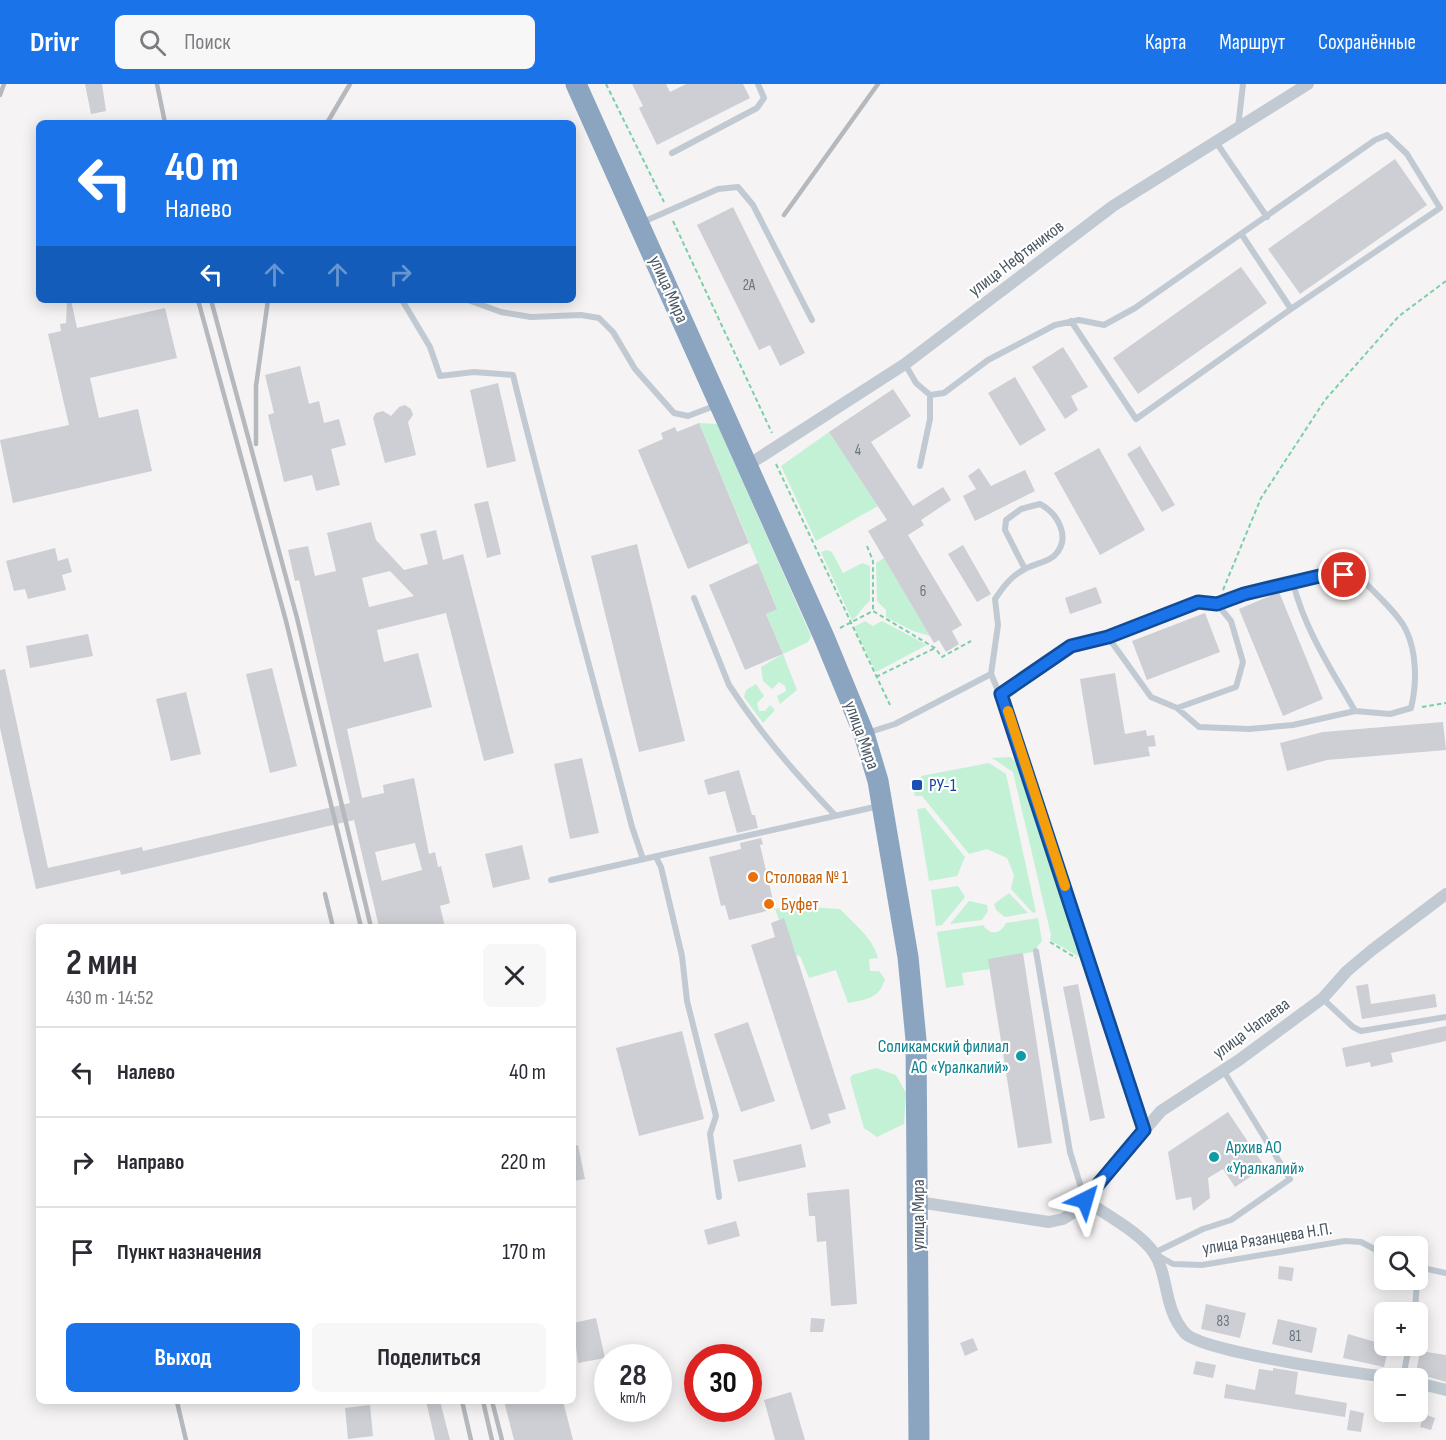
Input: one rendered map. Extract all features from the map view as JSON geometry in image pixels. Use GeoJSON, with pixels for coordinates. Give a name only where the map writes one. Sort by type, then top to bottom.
{"type":"FeatureCollection","features":[{"type":"Feature","properties":{"kind":"highway","name":"улица Мира"},"geometry":{"type":"LineString","coordinates":[[576,84],[825,637],[864,734],[884,805],[908,957],[916,1040],[919,1440]]}},
{"type":"Feature","properties":{"kind":"street","name":"улица Нефтяников"},"geometry":{"type":"LineString","coordinates":[[748,465],[905,364],[1113,206],[1308,84]]}},
{"type":"Feature","properties":{"kind":"street","name":"улица Чапаева"},"geometry":{"type":"LineString","coordinates":[[918,1202],[1049,1222],[1063,1219],[1074,1212],[1085,1200],[1161,1110],[1223,1070],[1323,998],[1347,971],[1446,894]]}},
{"type":"Feature","properties":{"kind":"street"},"geometry":{"type":"LineString","coordinates":[[1085,1200],[1133,1234],[1154,1253],[1168,1304],[1186,1335],[1218,1348],[1374,1374]]}},
{"type":"Feature","properties":{"kind":"street"},"geometry":{"type":"LineString","coordinates":[[1428,1386],[1446,1390]]}},
{"type":"Feature","properties":{"kind":"lane"},"geometry":{"type":"LineString","coordinates":[[672,153],[757,108],[764,98],[758,84]]}},
{"type":"Feature","properties":{"kind":"lane"},"geometry":{"type":"LineString","coordinates":[[1238,129],[1243,84]]}},
{"type":"Feature","properties":{"kind":"lane"},"geometry":{"type":"LineString","coordinates":[[905,364],[916,383],[930,395],[944,393],[988,360],[1055,325],[1071,321],[1079,320],[1104,325],[1135,308],[1375,140],[1387,135],[1407,154],[1440,208],[1291,309],[1136,419],[1071,321]]}},
{"type":"Feature","properties":{"kind":"lane"},"geometry":{"type":"LineString","coordinates":[[1216,142],[1267,217]]}},
{"type":"Feature","properties":{"kind":"lane"},"geometry":{"type":"LineString","coordinates":[[639,224],[718,189],[738,187],[753,205],[812,320]]}},
{"type":"Feature","properties":{"kind":"lane"},"geometry":{"type":"LineString","coordinates":[[1242,234],[1291,309]]}},
{"type":"Feature","properties":{"kind":"lane"},"geometry":{"type":"LineString","coordinates":[[404,303],[430,347],[440,376],[474,372],[513,375],[543,498],[561,553],[632,827],[643,859]]}},
{"type":"Feature","properties":{"kind":"lane"},"geometry":{"type":"LineString","coordinates":[[476,303],[501,312],[531,317],[581,315],[599,318],[613,332],[635,369],[674,413],[688,416],[720,403]]}},
{"type":"Feature","properties":{"kind":"lane"},"geometry":{"type":"LineString","coordinates":[[920,466],[930,419],[930,395]]}},
{"type":"Feature","properties":{"kind":"lane"},"geometry":{"type":"LineString","coordinates":[[1025,569],[1005,531],[1006,520],[1021,509],[1040,504],[1052,510],[1061,524],[1062,541],[1055,556],[1009,579],[995,599],[998,625],[991,674],[1001,694],[1144,1130]]}},
{"type":"Feature","properties":{"kind":"lane"},"geometry":{"type":"LineString","coordinates":[[1001,694],[1071,646],[1108,637],[1198,602],[1217,604],[1244,594],[1328,574],[1360,577],[1406,630],[1413,659],[1416,689],[1411,708],[1390,714],[1355,711],[1293,725],[1249,729],[1199,727],[1177,708],[1151,697],[1108,637]]}},
{"type":"Feature","properties":{"kind":"lane"},"geometry":{"type":"LineString","coordinates":[[1293,583],[1300,609],[1316,644],[1355,711]]}},
{"type":"Feature","properties":{"kind":"lane"},"geometry":{"type":"LineString","coordinates":[[694,598],[729,685],[758,725],[836,815]]}},
{"type":"Feature","properties":{"kind":"lane"},"geometry":{"type":"LineString","coordinates":[[1177,708],[1236,687],[1243,662],[1231,621],[1217,604]]}},
{"type":"Feature","properties":{"kind":"lane"},"geometry":{"type":"LineString","coordinates":[[864,734],[895,724],[991,674]]}},
{"type":"Feature","properties":{"kind":"lane"},"geometry":{"type":"LineString","coordinates":[[551,880],[884,805]]}},
{"type":"Feature","properties":{"kind":"lane"},"geometry":{"type":"LineString","coordinates":[[656,856],[679,945],[687,1001],[716,1116],[710,1134],[719,1197]]}},
{"type":"Feature","properties":{"kind":"lane"},"geometry":{"type":"LineString","coordinates":[[1036,951],[1070,1152],[1085,1200]]}},
{"type":"Feature","properties":{"kind":"lane"},"geometry":{"type":"LineString","coordinates":[[1323,998],[1353,1027],[1361,1031],[1446,1017]]}},
{"type":"Feature","properties":{"kind":"lane"},"geometry":{"type":"LineString","coordinates":[[1154,1253],[1203,1229],[1231,1220],[1290,1179],[1223,1070]]}},
{"type":"Feature","properties":{"kind":"lane","name":"улица Рязанцева Н.П."},"geometry":{"type":"LineString","coordinates":[[1154,1253],[1173,1264],[1202,1265],[1345,1240],[1361,1242],[1374,1249]]}},
{"type":"Feature","properties":{"kind":"lane"},"geometry":{"type":"LineString","coordinates":[[1428,1269],[1446,1273]]}},
{"type":"Feature","properties":{"kind":"path"},"geometry":{"type":"LineString","coordinates":[[606,84],[772,431],[770,451],[890,705]]}},
{"type":"Feature","properties":{"kind":"path"},"geometry":{"type":"LineString","coordinates":[[1217,604],[1261,498],[1325,400],[1399,316],[1446,281]]}},
{"type":"Feature","properties":{"kind":"path"},"geometry":{"type":"LineString","coordinates":[[867,546],[873,561],[873,611]]}},
{"type":"Feature","properties":{"kind":"path"},"geometry":{"type":"LineString","coordinates":[[825,637],[873,611]]}},
{"type":"Feature","properties":{"kind":"path"},"geometry":{"type":"LineString","coordinates":[[873,611],[935,648],[942,657],[971,641]]}},
{"type":"Feature","properties":{"kind":"path"},"geometry":{"type":"LineString","coordinates":[[876,677],[935,648]]}},
{"type":"Feature","properties":{"kind":"path"},"geometry":{"type":"LineString","coordinates":[[1411,708],[1446,703]]}},
{"type":"Feature","properties":{"kind":"path"},"geometry":{"type":"LineString","coordinates":[[1050,942],[1092,967]]}},
{"type":"Feature","properties":{"kind":"green space"},"geometry":{"type":"Polygon","coordinates":[[[699,423],[717,424],[811,636],[808,642],[783,654],[766,614],[777,608],[699,423]]]}},
{"type":"Feature","properties":{"kind":"green space"},"geometry":{"type":"Polygon","coordinates":[[[829,432],[878,506],[816,541],[781,466],[829,432]]]}},
{"type":"Feature","properties":{"kind":"green space"},"geometry":{"type":"Polygon","coordinates":[[[827,550],[832,552],[843,573],[862,563],[870,566],[870,601],[852,620],[821,552],[827,550]]]}},
{"type":"Feature","properties":{"kind":"green space"},"geometry":{"type":"Polygon","coordinates":[[[884,558],[930,636],[913,631],[886,617],[886,610],[877,601],[876,563],[884,558]]]}},
{"type":"Feature","properties":{"kind":"green space"},"geometry":{"type":"Polygon","coordinates":[[[865,621],[873,626],[882,621],[927,645],[876,672],[854,627],[865,621]]]}},
{"type":"Feature","properties":{"kind":"green space"},"geometry":{"type":"Polygon","coordinates":[[[783,654],[797,690],[780,704],[777,696],[786,691],[785,686],[779,682],[772,689],[763,681],[761,667],[783,654]]]}},
{"type":"Feature","properties":{"kind":"green space"},"geometry":{"type":"Polygon","coordinates":[[[756,684],[764,696],[757,703],[759,711],[765,711],[770,705],[775,710],[763,723],[744,697],[746,690],[756,684]]]}},
{"type":"Feature","properties":{"kind":"green space"},"geometry":{"type":"Polygon","coordinates":[[[1011,757],[1020,767],[1081,958],[1050,940],[1051,935],[1013,772],[992,758],[1011,757]]]}},
{"type":"Feature","properties":{"kind":"green space"},"geometry":{"type":"Polygon","coordinates":[[[989,763],[1006,774],[1036,912],[1033,913],[1011,889],[1014,875],[1007,858],[987,849],[969,854],[922,796],[915,796],[914,792],[923,790],[921,776],[989,763]]]}},
{"type":"Feature","properties":{"kind":"green space"},"geometry":{"type":"Polygon","coordinates":[[[925,808],[965,857],[957,876],[929,881],[917,809],[925,808]]]}},
{"type":"Feature","properties":{"kind":"green space"},"geometry":{"type":"Polygon","coordinates":[[[958,886],[965,897],[942,925],[936,926],[931,890],[958,886]]]}},
{"type":"Feature","properties":{"kind":"green space"},"geometry":{"type":"Polygon","coordinates":[[[1009,893],[1028,913],[1005,917],[996,910],[994,904],[1009,893]]]}},
{"type":"Feature","properties":{"kind":"green space"},"geometry":{"type":"Polygon","coordinates":[[[969,901],[987,905],[988,911],[982,920],[950,924],[969,901]]]}},
{"type":"Feature","properties":{"kind":"green space"},"geometry":{"type":"Polygon","coordinates":[[[789,906],[840,909],[876,951],[878,958],[869,959],[870,971],[879,971],[885,979],[879,991],[871,997],[848,1003],[836,970],[809,978],[800,956],[796,955],[783,918],[779,920],[775,909],[789,906]]]}},
{"type":"Feature","properties":{"kind":"green space"},"geometry":{"type":"Polygon","coordinates":[[[1038,918],[1042,941],[1033,952],[989,959],[990,969],[962,973],[964,985],[946,988],[937,932],[983,925],[989,931],[995,932],[1001,930],[1006,923],[1038,918]]]}},
{"type":"Feature","properties":{"kind":"green space"},"geometry":{"type":"Polygon","coordinates":[[[876,1068],[896,1075],[906,1093],[904,1124],[877,1137],[864,1128],[850,1079],[852,1075],[876,1068]]]}},
{"type":"Feature","properties":{"kind":"building"},"geometry":{"type":"Polygon","coordinates":[[[85,84],[102,84],[106,111],[91,114],[85,84]]]}},
{"type":"Feature","properties":{"kind":"building"},"geometry":{"type":"Polygon","coordinates":[[[632,84],[666,84],[670,92],[686,84],[743,84],[750,98],[657,145],[639,108],[643,106],[632,84]]]}},
{"type":"Feature","properties":{"kind":"building"},"geometry":{"type":"Polygon","coordinates":[[[1395,159],[1427,205],[1300,294],[1268,249],[1395,159]]]}},
{"type":"Feature","properties":{"kind":"building"},"geometry":{"type":"Polygon","coordinates":[[[733,207],[805,353],[780,366],[770,345],[759,350],[697,225],[733,207]]]}},
{"type":"Feature","properties":{"kind":"building"},"geometry":{"type":"Polygon","coordinates":[[[1241,267],[1267,303],[1138,394],[1113,358],[1241,267]]]}},
{"type":"Feature","properties":{"kind":"building"},"geometry":{"type":"Polygon","coordinates":[[[67,303],[72,303],[77,328],[165,308],[177,358],[90,378],[99,418],[138,409],[152,471],[13,503],[0,440],[69,425],[48,334],[61,331],[60,324],[66,323],[67,303]]]}},
{"type":"Feature","properties":{"kind":"building"},"geometry":{"type":"Polygon","coordinates":[[[1063,347],[1088,387],[1071,396],[1078,410],[1065,419],[1032,367],[1063,347]]]}},
{"type":"Feature","properties":{"kind":"building"},"geometry":{"type":"Polygon","coordinates":[[[300,366],[309,404],[319,401],[324,423],[339,419],[346,445],[331,449],[340,485],[316,491],[312,475],[284,482],[268,415],[274,413],[265,375],[300,366]]]}},
{"type":"Feature","properties":{"kind":"building"},"geometry":{"type":"Polygon","coordinates":[[[1015,377],[1046,430],[1020,446],[988,393],[1015,377]]]}},
{"type":"Feature","properties":{"kind":"building"},"geometry":{"type":"Polygon","coordinates":[[[498,383],[516,461],[487,468],[470,390],[498,383]]]}},
{"type":"Feature","properties":{"kind":"building"},"geometry":{"type":"Polygon","coordinates":[[[893,389],[911,416],[871,442],[913,506],[943,487],[951,500],[921,520],[924,525],[908,535],[962,625],[952,631],[959,644],[946,652],[939,640],[934,643],[868,531],[887,520],[829,432],[893,389]]]}},
{"type":"Feature","properties":{"kind":"building"},"geometry":{"type":"Polygon","coordinates":[[[405,405],[411,409],[413,415],[408,422],[416,455],[385,463],[373,418],[376,413],[383,411],[391,416],[399,407],[405,405]]]}},
{"type":"Feature","properties":{"kind":"building"},"geometry":{"type":"Polygon","coordinates":[[[699,423],[749,543],[688,569],[638,450],[663,439],[661,433],[675,427],[677,432],[699,423]]]}},
{"type":"Feature","properties":{"kind":"building"},"geometry":{"type":"Polygon","coordinates":[[[1140,446],[1175,505],[1162,512],[1127,454],[1140,446]]]}},
{"type":"Feature","properties":{"kind":"building"},"geometry":{"type":"Polygon","coordinates":[[[1099,448],[1145,530],[1100,555],[1054,473],[1099,448]]]}},
{"type":"Feature","properties":{"kind":"building"},"geometry":{"type":"Polygon","coordinates":[[[979,468],[991,486],[1025,470],[1035,491],[975,521],[963,496],[976,489],[968,476],[979,468]]]}},
{"type":"Feature","properties":{"kind":"building"},"geometry":{"type":"Polygon","coordinates":[[[488,501],[501,554],[487,558],[474,504],[488,501]]]}},
{"type":"Feature","properties":{"kind":"building"},"geometry":{"type":"Polygon","coordinates":[[[371,522],[376,540],[404,570],[428,564],[420,534],[436,530],[443,560],[463,554],[514,753],[484,761],[446,613],[377,630],[384,662],[418,653],[432,707],[347,729],[362,798],[384,793],[383,785],[414,778],[429,854],[435,852],[438,867],[441,866],[450,903],[440,906],[444,924],[378,924],[354,820],[121,875],[120,870],[36,889],[0,728],[0,670],[5,669],[48,868],[142,847],[143,851],[350,803],[299,580],[295,581],[288,550],[308,546],[315,576],[336,571],[327,533],[371,522]],[[390,571],[362,578],[369,607],[414,596],[390,571]],[[415,843],[375,852],[382,881],[422,870],[415,843]]]}},
{"type":"Feature","properties":{"kind":"building"},"geometry":{"type":"Polygon","coordinates":[[[637,544],[685,741],[639,752],[591,556],[637,544]]]}},
{"type":"Feature","properties":{"kind":"building"},"geometry":{"type":"Polygon","coordinates":[[[963,545],[991,594],[977,602],[948,554],[963,545]]]}},
{"type":"Feature","properties":{"kind":"building"},"geometry":{"type":"Polygon","coordinates":[[[55,548],[58,561],[68,558],[72,572],[62,575],[66,590],[28,599],[25,589],[14,591],[6,561],[55,548]]]}},
{"type":"Feature","properties":{"kind":"building"},"geometry":{"type":"Polygon","coordinates":[[[758,563],[777,609],[766,614],[783,654],[745,670],[709,585],[758,563]]]}},
{"type":"Feature","properties":{"kind":"building"},"geometry":{"type":"Polygon","coordinates":[[[1096,587],[1102,603],[1070,614],[1065,598],[1096,587]]]}},
{"type":"Feature","properties":{"kind":"building"},"geometry":{"type":"Polygon","coordinates":[[[1279,592],[1323,699],[1283,716],[1239,609],[1279,592]]]}},
{"type":"Feature","properties":{"kind":"building"},"geometry":{"type":"Polygon","coordinates":[[[1205,613],[1220,652],[1147,680],[1132,641],[1205,613]]]}},
{"type":"Feature","properties":{"kind":"building"},"geometry":{"type":"Polygon","coordinates":[[[88,634],[93,656],[30,668],[26,646],[88,634]]]}},
{"type":"Feature","properties":{"kind":"building"},"geometry":{"type":"Polygon","coordinates":[[[272,668],[297,766],[270,773],[246,674],[272,668]]]}},
{"type":"Feature","properties":{"kind":"building"},"geometry":{"type":"Polygon","coordinates":[[[1115,673],[1125,734],[1146,730],[1147,736],[1154,735],[1156,746],[1148,747],[1150,756],[1094,765],[1080,679],[1115,673]]]}},
{"type":"Feature","properties":{"kind":"building"},"geometry":{"type":"Polygon","coordinates":[[[186,692],[201,754],[171,761],[156,699],[186,692]]]}},
{"type":"Feature","properties":{"kind":"building"},"geometry":{"type":"Polygon","coordinates":[[[1443,722],[1446,750],[1327,760],[1287,771],[1280,743],[1323,732],[1443,722]]]}},
{"type":"Feature","properties":{"kind":"building"},"geometry":{"type":"Polygon","coordinates":[[[582,758],[599,833],[570,839],[554,764],[582,758]]]}},
{"type":"Feature","properties":{"kind":"building"},"geometry":{"type":"Polygon","coordinates":[[[739,770],[758,828],[737,833],[725,791],[708,795],[704,780],[739,770]]]}},
{"type":"Feature","properties":{"kind":"building"},"geometry":{"type":"Polygon","coordinates":[[[761,838],[763,844],[760,845],[775,909],[729,920],[725,905],[721,906],[709,857],[741,849],[740,843],[761,838]]]}},
{"type":"Feature","properties":{"kind":"building"},"geometry":{"type":"Polygon","coordinates":[[[522,845],[530,879],[493,888],[485,854],[522,845]]]}},
{"type":"Feature","properties":{"kind":"building"},"geometry":{"type":"Polygon","coordinates":[[[784,918],[846,1109],[828,1114],[831,1123],[811,1130],[751,945],[775,937],[771,923],[784,918]]]}},
{"type":"Feature","properties":{"kind":"building","name":"Соликамский филиал АО «Уралкалий»"},"geometry":{"type":"Polygon","coordinates":[[[1023,953],[1052,1143],[1018,1148],[988,959],[1023,953]]]}},
{"type":"Feature","properties":{"kind":"building"},"geometry":{"type":"Polygon","coordinates":[[[1078,984],[1105,1118],[1090,1121],[1063,987],[1078,984]]]}},
{"type":"Feature","properties":{"kind":"building"},"geometry":{"type":"Polygon","coordinates":[[[1368,984],[1371,1004],[1435,994],[1437,1007],[1362,1019],[1356,986],[1368,984]]]}},
{"type":"Feature","properties":{"kind":"building"},"geometry":{"type":"Polygon","coordinates":[[[748,1022],[775,1101],[741,1112],[714,1034],[748,1022]]]}},
{"type":"Feature","properties":{"kind":"building"},"geometry":{"type":"Polygon","coordinates":[[[1446,1026],[1446,1041],[1391,1053],[1393,1062],[1371,1067],[1370,1062],[1346,1067],[1342,1048],[1446,1026]]]}},
{"type":"Feature","properties":{"kind":"building"},"geometry":{"type":"Polygon","coordinates":[[[682,1031],[704,1119],[639,1136],[616,1048],[682,1031]]]}},
{"type":"Feature","properties":{"kind":"building","name":"Архив АО «Уралкалий»"},"geometry":{"type":"Polygon","coordinates":[[[1228,1112],[1265,1167],[1235,1187],[1223,1169],[1208,1178],[1210,1198],[1193,1211],[1191,1197],[1176,1200],[1168,1152],[1228,1112]]]}},
{"type":"Feature","properties":{"kind":"building"},"geometry":{"type":"Polygon","coordinates":[[[801,1144],[806,1167],[738,1182],[733,1160],[801,1144]]]}},
{"type":"Feature","properties":{"kind":"building"},"geometry":{"type":"Polygon","coordinates":[[[576,1145],[578,1145],[585,1179],[576,1180],[576,1145]]]}},
{"type":"Feature","properties":{"kind":"building"},"geometry":{"type":"Polygon","coordinates":[[[849,1189],[857,1304],[831,1306],[826,1241],[817,1242],[815,1216],[809,1216],[807,1193],[849,1189]]]}},
{"type":"Feature","properties":{"kind":"building"},"geometry":{"type":"Polygon","coordinates":[[[736,1221],[740,1236],[708,1245],[704,1230],[736,1221]]]}},
{"type":"Feature","properties":{"kind":"building"},"geometry":{"type":"Polygon","coordinates":[[[1279,1266],[1294,1268],[1292,1281],[1278,1279],[1279,1266]]]}},
{"type":"Feature","properties":{"kind":"building"},"geometry":{"type":"Polygon","coordinates":[[[1206,1304],[1246,1313],[1240,1338],[1201,1329],[1206,1304]]]}},
{"type":"Feature","properties":{"kind":"building"},"geometry":{"type":"Polygon","coordinates":[[[596,1318],[602,1344],[594,1344],[594,1360],[578,1363],[576,1322],[596,1318]]]}},
{"type":"Feature","properties":{"kind":"building"},"geometry":{"type":"Polygon","coordinates":[[[811,1318],[825,1319],[823,1332],[810,1332],[811,1318]]]}},
{"type":"Feature","properties":{"kind":"building"},"geometry":{"type":"Polygon","coordinates":[[[1278,1319],[1317,1328],[1312,1353],[1272,1344],[1278,1319]]]}},
{"type":"Feature","properties":{"kind":"building"},"geometry":{"type":"Polygon","coordinates":[[[1348,1334],[1374,1342],[1374,1356],[1387,1356],[1384,1367],[1343,1358],[1348,1334]]]}},
{"type":"Feature","properties":{"kind":"building"},"geometry":{"type":"Polygon","coordinates":[[[973,1338],[978,1350],[965,1356],[960,1343],[973,1338]]]}},
{"type":"Feature","properties":{"kind":"building"},"geometry":{"type":"Polygon","coordinates":[[[1428,1352],[1446,1355],[1446,1382],[1428,1377],[1428,1368],[1417,1368],[1419,1356],[1428,1356],[1428,1352]]]}},
{"type":"Feature","properties":{"kind":"building"},"geometry":{"type":"Polygon","coordinates":[[[1196,1361],[1216,1365],[1213,1378],[1193,1374],[1196,1361]]]}},
{"type":"Feature","properties":{"kind":"building"},"geometry":{"type":"Polygon","coordinates":[[[1273,1368],[1298,1372],[1295,1394],[1347,1403],[1345,1417],[1224,1398],[1226,1384],[1255,1390],[1259,1369],[1273,1371],[1273,1368]]]}},
{"type":"Feature","properties":{"kind":"building"},"geometry":{"type":"Polygon","coordinates":[[[791,1392],[805,1440],[775,1440],[764,1400],[791,1392]]]}},
{"type":"Feature","properties":{"kind":"building"},"geometry":{"type":"Polygon","coordinates":[[[427,1404],[441,1404],[450,1440],[435,1440],[427,1404]]]}},
{"type":"Feature","properties":{"kind":"building"},"geometry":{"type":"Polygon","coordinates":[[[505,1404],[564,1404],[573,1440],[514,1440],[505,1404]]]}},
{"type":"Feature","properties":{"kind":"building"},"geometry":{"type":"Polygon","coordinates":[[[370,1405],[373,1436],[348,1439],[345,1408],[370,1405]]]}},
{"type":"Feature","properties":{"kind":"building"},"geometry":{"type":"Polygon","coordinates":[[[1350,1410],[1364,1413],[1361,1432],[1347,1430],[1350,1410]]]}},
{"type":"Feature","properties":{"kind":"building"},"geometry":{"type":"Polygon","coordinates":[[[1428,1415],[1435,1418],[1431,1430],[1420,1427],[1422,1422],[1428,1422],[1428,1415]]]}},
{"type":"Feature","properties":{"kind":"railway"},"geometry":{"type":"LineString","coordinates":[[0,95],[4,84]]}},
{"type":"Feature","properties":{"kind":"railway"},"geometry":{"type":"LineString","coordinates":[[157,84],[164,120]]}},
{"type":"Feature","properties":{"kind":"railway"},"geometry":{"type":"LineString","coordinates":[[329,120],[350,84]]}},
{"type":"Feature","properties":{"kind":"railway"},"geometry":{"type":"LineString","coordinates":[[784,215],[878,84]]}},
{"type":"Feature","properties":{"kind":"railway"},"geometry":{"type":"LineString","coordinates":[[199,303],[286,621],[360,924]]}},
{"type":"Feature","properties":{"kind":"railway"},"geometry":{"type":"LineString","coordinates":[[212,303],[297,618],[370,924]]}},
{"type":"Feature","properties":{"kind":"railway"},"geometry":{"type":"LineString","coordinates":[[256,444],[256,386],[268,303]]}},
{"type":"Feature","properties":{"kind":"railway"},"geometry":{"type":"LineString","coordinates":[[325,894],[332,924]]}},
{"type":"Feature","properties":{"kind":"railway"},"geometry":{"type":"LineString","coordinates":[[177,1404],[186,1440]]}},
{"type":"Feature","properties":{"kind":"railway"},"geometry":{"type":"LineString","coordinates":[[463,1404],[471,1440]]}},
{"type":"Feature","properties":{"kind":"railway"},"geometry":{"type":"LineString","coordinates":[[484,1404],[492,1440]]}},
{"type":"Feature","properties":{"kind":"railway"},"geometry":{"type":"LineString","coordinates":[[493,1404],[502,1440]]}},
{"type":"Feature","properties":{"kind":"slow traffic"},"geometry":{"type":"LineString","coordinates":[[1008,711],[1065,886]]}},
{"type":"Feature","properties":{"kind":"place","name":"РУ-1"},"geometry":{"type":"Point","coordinates":[917,785]}},
{"type":"Feature","properties":{"kind":"place","name":"Столовая № 1"},"geometry":{"type":"Point","coordinates":[753,877]}},
{"type":"Feature","properties":{"kind":"place","name":"Буфет"},"geometry":{"type":"Point","coordinates":[769,904]}},
{"type":"Feature","properties":{"kind":"place","name":"Соликамский филиал АО «Уралкалий»"},"geometry":{"type":"Point","coordinates":[1021,1056]}},
{"type":"Feature","properties":{"kind":"place","name":"Архив АО «Уралкалий»"},"geometry":{"type":"Point","coordinates":[1214,1157]}},
{"type":"Feature","properties":{"kind":"route"},"geometry":{"type":"LineString","coordinates":[[1085,1200],[1144,1130],[1001,694],[1033,675],[1071,646],[1108,637],[1198,602],[1217,604],[1244,594],[1328,574],[1344,575]]}}]}
